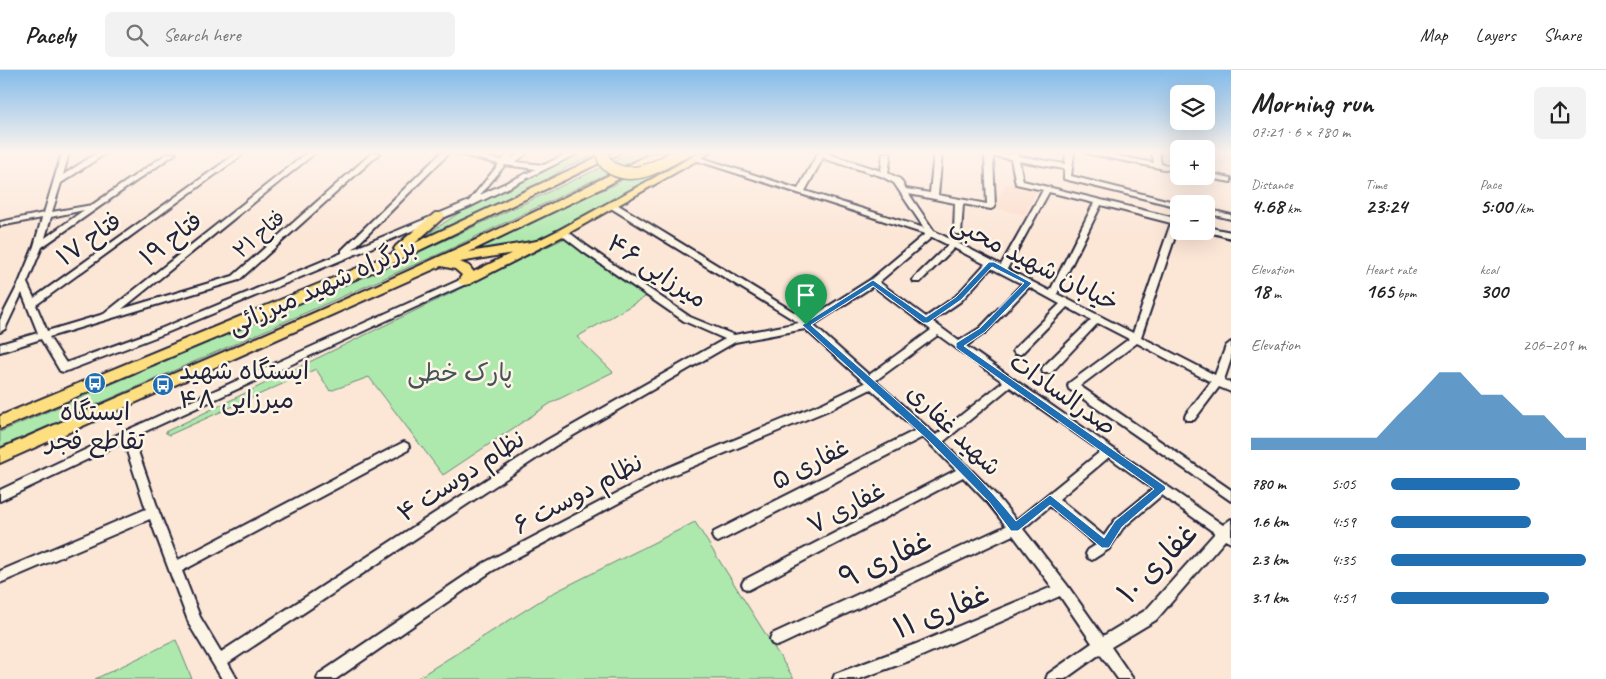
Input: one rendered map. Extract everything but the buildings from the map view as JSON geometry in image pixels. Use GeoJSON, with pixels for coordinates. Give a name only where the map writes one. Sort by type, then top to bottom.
{"type":"FeatureCollection","features":[{"type":"Feature","properties":{"kind":"highway","name":"بزرگراه شهید میرزائی"},"geometry":{"type":"LineString","coordinates":[[0,423],[384,262],[556,181]]}},
{"type":"Feature","properties":{"kind":"highway","name":"بزرگراه شهید میرزائی"},"geometry":{"type":"LineString","coordinates":[[0,456],[70,427],[437,263],[607,181]]}},
{"type":"Feature","properties":{"kind":"highway"},"geometry":{"type":"LineString","coordinates":[[384,262],[439,216]]}},
{"type":"Feature","properties":{"kind":"highway"},"geometry":{"type":"LineString","coordinates":[[437,263],[536,245]]}},
{"type":"Feature","properties":{"kind":"highway"},"geometry":{"type":"LineString","coordinates":[[437,263],[460,266],[466,269],[469,275],[465,281]]}},
{"type":"Feature","properties":{"kind":"highway"},"geometry":{"type":"LineString","coordinates":[[0,417],[58,398]]}},
{"type":"Feature","properties":{"kind":"highway"},"geometry":{"type":"LineString","coordinates":[[0,464],[70,427]]}},
{"type":"Feature","properties":{"kind":"main road"},"geometry":{"type":"LineString","coordinates":[[465,281],[563,232],[655,181]]}},
{"type":"Feature","properties":{"kind":"street"},"geometry":{"type":"LineString","coordinates":[[38,246],[130,181]]}},
{"type":"Feature","properties":{"kind":"street","name":"فتاح ۱۷"},"geometry":{"type":"LineString","coordinates":[[32,304],[202,181]]}},
{"type":"Feature","properties":{"kind":"street","name":"فتاح ۱۹"},"geometry":{"type":"LineString","coordinates":[[103,319],[276,181]]}},
{"type":"Feature","properties":{"kind":"street","name":"فتاح ۲۱"},"geometry":{"type":"LineString","coordinates":[[103,319],[236,278],[345,181]]}},
{"type":"Feature","properties":{"kind":"street"},"geometry":{"type":"LineString","coordinates":[[340,256],[417,181]]}},
{"type":"Feature","properties":{"kind":"street"},"geometry":{"type":"LineString","coordinates":[[469,204],[490,181]]}},
{"type":"Feature","properties":{"kind":"street"},"geometry":{"type":"LineString","coordinates":[[23,283],[44,336],[64,368],[163,332],[340,256],[469,204],[515,181]]}},
{"type":"Feature","properties":{"kind":"street","name":"خیابان شهید محبی"},"geometry":{"type":"LineString","coordinates":[[770,181],[931,233],[1231,388]]}},
{"type":"Feature","properties":{"kind":"street"},"geometry":{"type":"LineString","coordinates":[[801,191],[807,181]]}},
{"type":"Feature","properties":{"kind":"street"},"geometry":{"type":"LineString","coordinates":[[806,325],[873,282],[931,233],[897,181]]}},
{"type":"Feature","properties":{"kind":"street"},"geometry":{"type":"LineString","coordinates":[[934,196],[935,181]]}},
{"type":"Feature","properties":{"kind":"street"},"geometry":{"type":"LineString","coordinates":[[905,191],[991,207],[990,181]]}},
{"type":"Feature","properties":{"kind":"street"},"geometry":{"type":"LineString","coordinates":[[1019,181],[1170,219]]}},
{"type":"Feature","properties":{"kind":"street"},"geometry":{"type":"LineString","coordinates":[[1085,181],[1170,203]]}},
{"type":"Feature","properties":{"kind":"street"},"geometry":{"type":"LineString","coordinates":[[0,329],[23,283],[38,246],[56,182]]}},
{"type":"Feature","properties":{"kind":"street"},"geometry":{"type":"LineString","coordinates":[[1003,269],[1047,189]]}},
{"type":"Feature","properties":{"kind":"street"},"geometry":{"type":"LineString","coordinates":[[958,232],[959,201]]}},
{"type":"Feature","properties":{"kind":"street"},"geometry":{"type":"LineString","coordinates":[[1052,295],[1098,202]]}},
{"type":"Feature","properties":{"kind":"street","name":"شهید غفاری"},"geometry":{"type":"LineString","coordinates":[[612,205],[783,308],[806,325],[871,382],[965,470],[992,499],[1062,589],[1126,679]]}},
{"type":"Feature","properties":{"kind":"street"},"geometry":{"type":"LineString","coordinates":[[0,224],[93,206]]}},
{"type":"Feature","properties":{"kind":"street"},"geometry":{"type":"LineString","coordinates":[[1215,213],[1231,217]]}},
{"type":"Feature","properties":{"kind":"street"},"geometry":{"type":"LineString","coordinates":[[1215,231],[1231,235]]}},
{"type":"Feature","properties":{"kind":"street","name":"میرزایی ۴۶"},"geometry":{"type":"LineString","coordinates":[[563,232],[687,319],[734,339]]}},
{"type":"Feature","properties":{"kind":"street"},"geometry":{"type":"LineString","coordinates":[[1170,240],[1136,339],[1073,386],[1231,496]]}},
{"type":"Feature","properties":{"kind":"street"},"geometry":{"type":"LineString","coordinates":[[918,280],[954,244]]}},
{"type":"Feature","properties":{"kind":"street"},"geometry":{"type":"LineString","coordinates":[[926,321],[958,299],[991,263]]}},
{"type":"Feature","properties":{"kind":"street"},"geometry":{"type":"LineString","coordinates":[[0,496],[127,435],[465,281]]}},
{"type":"Feature","properties":{"kind":"street","name":"صدرالسادات"},"geometry":{"type":"LineString","coordinates":[[873,282],[1108,452],[1161,489],[1229,531]]}},
{"type":"Feature","properties":{"kind":"street"},"geometry":{"type":"LineString","coordinates":[[959,346],[983,330],[1028,283]]}},
{"type":"Feature","properties":{"kind":"street"},"geometry":{"type":"LineString","coordinates":[[1018,351],[1066,303]]}},
{"type":"Feature","properties":{"kind":"street"},"geometry":{"type":"LineString","coordinates":[[0,348],[103,319]]}},
{"type":"Feature","properties":{"kind":"street"},"geometry":{"type":"LineString","coordinates":[[1047,370],[1097,319]]}},
{"type":"Feature","properties":{"kind":"street","name":"نظام دوست ۴"},"geometry":{"type":"LineString","coordinates":[[219,661],[551,444],[734,339],[806,325]]}},
{"type":"Feature","properties":{"kind":"street","name":"نظام دوست ۶"},"geometry":{"type":"LineString","coordinates":[[324,679],[488,567],[661,475],[827,406],[871,382],[938,330]]}},
{"type":"Feature","properties":{"kind":"street"},"geometry":{"type":"LineString","coordinates":[[1190,417],[1218,381],[1231,346]]}},
{"type":"Feature","properties":{"kind":"street"},"geometry":{"type":"LineString","coordinates":[[936,442],[1010,382]]}},
{"type":"Feature","properties":{"kind":"street","name":"غفاری ۵"},"geometry":{"type":"LineString","coordinates":[[718,536],[924,431]]}},
{"type":"Feature","properties":{"kind":"street"},"geometry":{"type":"LineString","coordinates":[[127,435],[195,621],[230,679]]}},
{"type":"Feature","properties":{"kind":"street"},"geometry":{"type":"LineString","coordinates":[[175,568],[404,447]]}},
{"type":"Feature","properties":{"kind":"street","name":"غفاری ۹"},"geometry":{"type":"LineString","coordinates":[[778,639],[1015,528],[1108,452]]}},
{"type":"Feature","properties":{"kind":"street","name":"غفاری ۷"},"geometry":{"type":"LineString","coordinates":[[748,584],[965,470]]}},
{"type":"Feature","properties":{"kind":"street"},"geometry":{"type":"LineString","coordinates":[[1092,554],[1105,545],[1119,524],[1161,489]]}},
{"type":"Feature","properties":{"kind":"street"},"geometry":{"type":"LineString","coordinates":[[1050,499],[1105,545]]}},
{"type":"Feature","properties":{"kind":"street"},"geometry":{"type":"LineString","coordinates":[[0,577],[154,512]]}},
{"type":"Feature","properties":{"kind":"street","name":"غفاری ۱۰"},"geometry":{"type":"LineString","coordinates":[[1053,679],[1101,645],[1151,615],[1229,531]]}},
{"type":"Feature","properties":{"kind":"street","name":"غفاری ۱۱"},"geometry":{"type":"LineString","coordinates":[[840,679],[917,651],[1062,589]]}},
{"type":"Feature","properties":{"kind":"shaded area"},"geometry":{"type":"Polygon","coordinates":[[[1005,183],[1036,190],[1025,215],[994,208],[1005,183]]]}},
{"type":"Feature","properties":{"kind":"green space"},"geometry":{"type":"Polygon","coordinates":[[[521,181],[545,181],[423,237],[468,207],[521,181]]]}},
{"type":"Feature","properties":{"kind":"green space"},"geometry":{"type":"Polygon","coordinates":[[[571,181],[591,181],[446,251],[0,447],[0,432],[439,243],[571,181]]]}},
{"type":"Feature","properties":{"kind":"green space"},"geometry":{"type":"Polygon","coordinates":[[[620,181],[647,181],[535,241],[480,252],[481,246],[620,181]]]}},
{"type":"Feature","properties":{"kind":"green space","name":"پارک خطی"},"geometry":{"type":"Polygon","coordinates":[[[565,238],[647,296],[577,337],[613,372],[551,403],[443,475],[369,377],[330,391],[316,369],[169,435],[165,432],[565,238]]]}},
{"type":"Feature","properties":{"kind":"green space"},"geometry":{"type":"Polygon","coordinates":[[[695,522],[794,679],[416,679],[551,594],[695,522]]]}},
{"type":"Feature","properties":{"kind":"green space"},"geometry":{"type":"Polygon","coordinates":[[[176,640],[192,679],[95,679],[176,640]]]}},
{"type":"Feature","properties":{"kind":"place","name":"ایستگاه تقاطع فجر"},"geometry":{"type":"Point","coordinates":[95,383]}},
{"type":"Feature","properties":{"kind":"place","name":"ایستگاه شهید میرزایی ۴۸"},"geometry":{"type":"Point","coordinates":[163,385]}},
{"type":"Feature","properties":{"kind":"route"},"geometry":{"type":"LineString","coordinates":[[991,263],[1028,283],[983,330],[959,346],[1161,489],[1119,524],[1105,545],[1050,499],[1015,528],[992,499],[965,470],[873,384],[806,325],[873,282],[926,321],[958,299],[991,263]]}}]}
